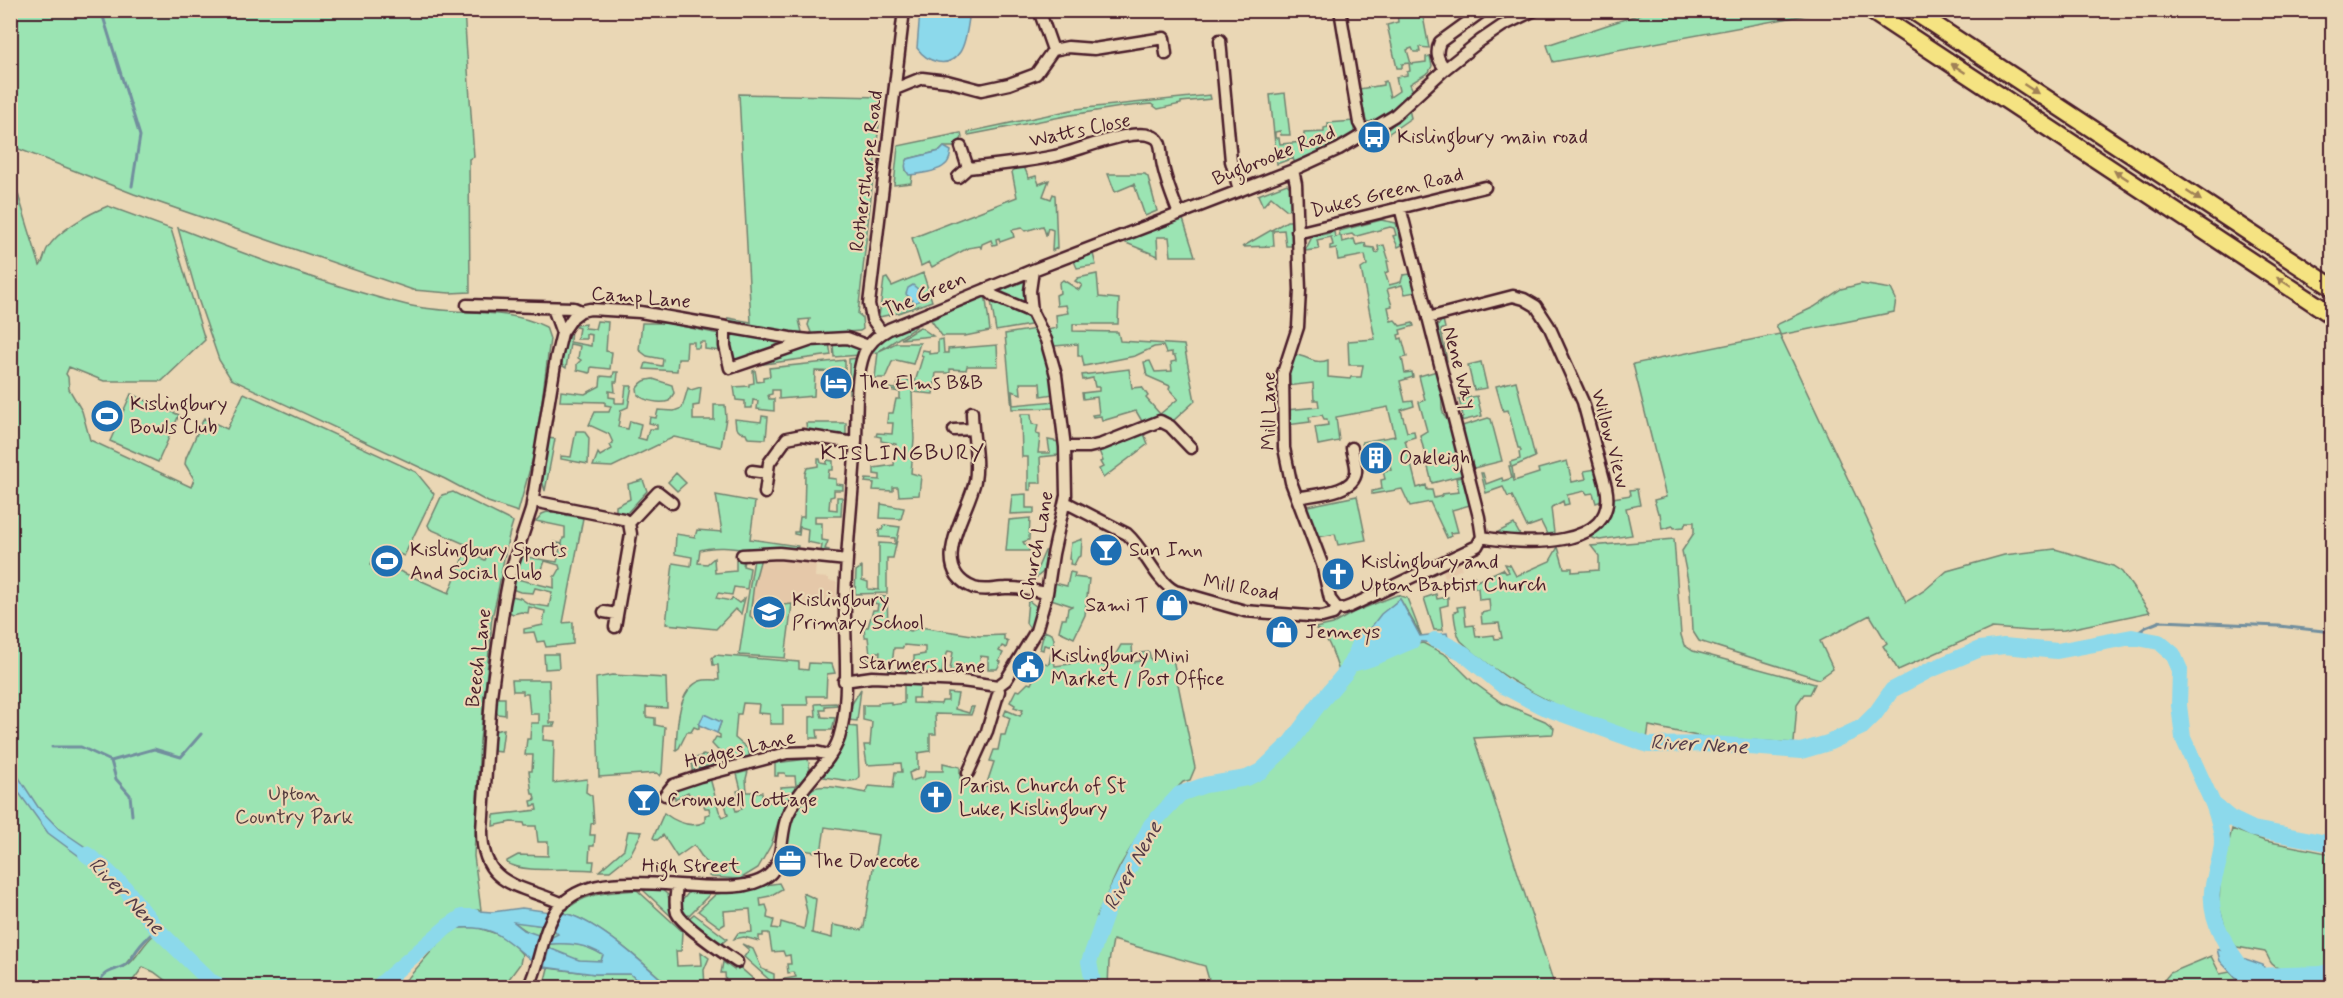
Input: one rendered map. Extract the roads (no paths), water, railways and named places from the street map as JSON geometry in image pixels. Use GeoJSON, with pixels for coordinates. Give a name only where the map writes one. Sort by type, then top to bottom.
{"type":"FeatureCollection","features":[{"type":"Feature","properties":{"kind":"highway"},"geometry":{"type":"LineString","coordinates":[[1870,10],[2332,315]]}},
{"type":"Feature","properties":{"kind":"highway"},"geometry":{"type":"LineString","coordinates":[[1912,10],[2332,287]]}},
{"type":"Feature","properties":{"kind":"street","name":"Rothersthorpe Road"},"geometry":{"type":"LineString","coordinates":[[882,333],[872,319],[869,304],[904,10]]}},
{"type":"Feature","properties":{"kind":"street"},"geometry":{"type":"LineString","coordinates":[[1039,10],[1053,50]]}},
{"type":"Feature","properties":{"kind":"street"},"geometry":{"type":"LineString","coordinates":[[1340,10],[1359,123],[1366,135]]}},
{"type":"Feature","properties":{"kind":"street"},"geometry":{"type":"LineString","coordinates":[[1445,69],[1438,58],[1437,50],[1440,42],[1484,10]]}},
{"type":"Feature","properties":{"kind":"street","name":"Bugbrooke Road"},"geometry":{"type":"LineString","coordinates":[[1098,245],[1293,170],[1366,135],[1394,116],[1445,69],[1502,26],[1534,10]]}},
{"type":"Feature","properties":{"kind":"street"},"geometry":{"type":"LineString","coordinates":[[895,89],[922,78],[947,81],[981,90],[1009,84],[1036,74],[1053,50],[1068,47],[1094,49],[1164,38],[1166,54]]}},
{"type":"Feature","properties":{"kind":"street"},"geometry":{"type":"LineString","coordinates":[[1220,40],[1224,58],[1232,161],[1239,190]]}},
{"type":"Feature","properties":{"kind":"street","name":"Watts Close"},"geometry":{"type":"LineString","coordinates":[[968,168],[1072,153],[1104,140],[1143,134],[1150,136],[1160,144],[1165,178],[1179,214]]}},
{"type":"Feature","properties":{"kind":"street"},"geometry":{"type":"LineString","coordinates":[[958,177],[968,168],[961,147]]}},
{"type":"Feature","properties":{"kind":"street","name":"Mill Lane"},"geometry":{"type":"LineString","coordinates":[[1293,170],[1296,184],[1300,290],[1298,324],[1283,373],[1284,448],[1297,498],[1322,564],[1332,603],[1336,608]]}},
{"type":"Feature","properties":{"kind":"street","name":"Dukes Green Road"},"geometry":{"type":"LineString","coordinates":[[1298,231],[1485,187]]}},
{"type":"Feature","properties":{"kind":"street","name":"Nene Way"},"geometry":{"type":"LineString","coordinates":[[1400,207],[1478,511],[1482,537]]}},
{"type":"Feature","properties":{"kind":"street","name":"The Green"},"geometry":{"type":"LineString","coordinates":[[868,346],[882,333],[1098,245]]}},
{"type":"Feature","properties":{"kind":"street"},"geometry":{"type":"LineString","coordinates":[[1032,312],[1030,291],[1034,270]]}},
{"type":"Feature","properties":{"kind":"street","name":"The Green"},"geometry":{"type":"LineString","coordinates":[[986,289],[994,296],[1032,312]]}},
{"type":"Feature","properties":{"kind":"street","name":"Willow View"},"geometry":{"type":"LineString","coordinates":[[1428,318],[1513,296],[1536,306],[1549,326],[1581,397],[1606,487],[1608,498],[1605,515],[1586,533],[1568,538],[1514,543],[1482,537]]}},
{"type":"Feature","properties":{"kind":"street","name":"Camp Lane"},"geometry":{"type":"LineString","coordinates":[[467,304],[574,308],[581,311],[624,310],[725,327]]}},
{"type":"Feature","properties":{"kind":"street"},"geometry":{"type":"LineString","coordinates":[[553,308],[562,333]]}},
{"type":"Feature","properties":{"kind":"street","name":"Beech Lane"},"geometry":{"type":"LineString","coordinates":[[560,908],[502,880],[489,864],[482,844],[491,696],[504,604],[510,573],[533,501],[562,333],[573,317],[581,311]]}},
{"type":"Feature","properties":{"kind":"street","name":"Church Lane"},"geometry":{"type":"LineString","coordinates":[[968,773],[987,730],[999,691],[998,686],[1006,680],[1030,642],[1047,594],[1065,502],[1067,479],[1065,447],[1056,375],[1046,340],[1032,312]]}},
{"type":"Feature","properties":{"kind":"street"},"geometry":{"type":"LineString","coordinates":[[813,340],[730,368],[725,346],[725,327],[813,340],[847,338],[868,346]]}},
{"type":"Feature","properties":{"kind":"street","name":"High Street"},"geometry":{"type":"LineString","coordinates":[[560,908],[577,893],[600,886],[743,885],[756,882],[771,873],[778,862],[786,818],[836,744],[841,729],[847,560],[855,443],[861,367],[868,346]]}},
{"type":"Feature","properties":{"kind":"street"},"geometry":{"type":"LineString","coordinates":[[972,412],[976,469],[974,483],[951,549],[953,566],[959,577],[976,589],[1025,589],[1047,594]]}},
{"type":"Feature","properties":{"kind":"street"},"geometry":{"type":"LineString","coordinates":[[1065,447],[1089,447],[1102,444],[1160,421],[1170,426],[1191,448]]}},
{"type":"Feature","properties":{"kind":"street"},"geometry":{"type":"LineString","coordinates":[[954,430],[972,429]]}},
{"type":"Feature","properties":{"kind":"street"},"geometry":{"type":"LineString","coordinates":[[765,493],[769,463],[787,438],[802,435],[855,443]]}},
{"type":"Feature","properties":{"kind":"street"},"geometry":{"type":"LineString","coordinates":[[1297,498],[1335,492],[1351,482],[1356,472],[1352,448]]}},
{"type":"Feature","properties":{"kind":"street"},"geometry":{"type":"LineString","coordinates":[[752,471],[767,473]]}},
{"type":"Feature","properties":{"kind":"street"},"geometry":{"type":"LineString","coordinates":[[629,523],[658,492],[672,503]]}},
{"type":"Feature","properties":{"kind":"street"},"geometry":{"type":"LineString","coordinates":[[533,501],[623,519],[629,523],[632,534],[615,627]]}},
{"type":"Feature","properties":{"kind":"street","name":"Mill Road"},"geometry":{"type":"LineString","coordinates":[[1065,502],[1127,534],[1135,541],[1166,587],[1174,591],[1245,611],[1322,617],[1333,614],[1336,608]]}},
{"type":"Feature","properties":{"kind":"street"},"geometry":{"type":"LineString","coordinates":[[1336,608],[1343,609],[1403,583],[1477,546],[1482,537]]}},
{"type":"Feature","properties":{"kind":"street"},"geometry":{"type":"LineString","coordinates":[[742,555],[779,553],[847,560]]}},
{"type":"Feature","properties":{"kind":"street"},"geometry":{"type":"LineString","coordinates":[[604,612],[617,614]]}},
{"type":"Feature","properties":{"kind":"street","name":"Starmers Lane"},"geometry":{"type":"LineString","coordinates":[[844,681],[872,677],[962,681],[998,686]]}},
{"type":"Feature","properties":{"kind":"street","name":"Hodges Lane"},"geometry":{"type":"LineString","coordinates":[[665,795],[673,785],[787,753],[816,752],[829,755]]}},
{"type":"Feature","properties":{"kind":"street"},"geometry":{"type":"LineString","coordinates":[[677,885],[675,902],[678,916],[728,949],[737,962]]}},
{"type":"Feature","properties":{"kind":"street"},"geometry":{"type":"LineString","coordinates":[[528,987],[538,965],[545,939],[560,908]]}},
{"type":"Feature","properties":{"kind":"water"},"geometry":{"type":"Polygon","coordinates":[[[920,11],[970,11],[964,43],[955,58],[938,62],[926,57],[917,48],[920,11]]]}},
{"type":"Feature","properties":{"kind":"water"},"geometry":{"type":"Polygon","coordinates":[[[944,147],[951,151],[947,164],[933,171],[909,175],[906,167],[908,159],[940,151],[944,147]]]}},
{"type":"Feature","properties":{"kind":"water"},"geometry":{"type":"Polygon","coordinates":[[[913,285],[920,291],[921,299],[915,303],[906,294],[908,288],[913,285]]]}},
{"type":"Feature","properties":{"kind":"water"},"geometry":{"type":"Polygon","coordinates":[[[1400,599],[1420,636],[1447,633],[1448,638],[1456,644],[1453,656],[1444,648],[1426,642],[1417,642],[1350,664],[1361,642],[1370,637],[1371,627],[1381,614],[1400,599]]]}},
{"type":"Feature","properties":{"kind":"water"},"geometry":{"type":"Polygon","coordinates":[[[704,714],[721,722],[717,733],[699,725],[704,714]]]}},
{"type":"Feature","properties":{"kind":"water"},"geometry":{"type":"Polygon","coordinates":[[[10,764],[38,807],[59,829],[106,861],[98,870],[48,833],[11,782],[10,764]]]}},
{"type":"Feature","properties":{"kind":"water"},"geometry":{"type":"Polygon","coordinates":[[[522,908],[551,912],[545,926],[514,922],[524,930],[541,936],[534,962],[500,936],[483,929],[458,928],[450,918],[466,910],[492,912],[522,908]]]}},
{"type":"Feature","properties":{"kind":"water"},"geometry":{"type":"Polygon","coordinates":[[[562,913],[575,916],[604,933],[634,955],[670,987],[646,987],[630,974],[595,974],[544,967],[549,948],[579,960],[601,961],[603,955],[584,946],[550,944],[552,937],[558,934],[554,930],[562,913]]]}},
{"type":"Feature","properties":{"kind":"water"},"geometry":{"type":"Polygon","coordinates":[[[2217,949],[2263,965],[2267,975],[2261,985],[2244,987],[2220,961],[2217,949]]]}},
{"type":"Feature","properties":{"kind":"waterway"},"geometry":{"type":"LineString","coordinates":[[101,10],[140,136],[132,186]]}},
{"type":"Feature","properties":{"kind":"waterway"},"geometry":{"type":"LineString","coordinates":[[2132,637],[2146,627],[2161,621],[2279,626],[2332,632]]}},
{"type":"Feature","properties":{"kind":"waterway","name":"River Nene"},"geometry":{"type":"LineString","coordinates":[[1435,640],[1463,653],[1503,686],[1543,707],[1648,745],[1712,744],[1801,751],[1828,743],[1862,727],[1875,714],[1892,690],[1930,670],[1980,649],[2004,646],[2057,651],[2132,637],[2159,642],[2173,654],[2180,670],[2179,705],[2183,738],[2213,804],[2230,818],[2253,829],[2332,844]]}},
{"type":"Feature","properties":{"kind":"waterway","name":"River Nene"},"geometry":{"type":"LineString","coordinates":[[1094,988],[1089,962],[1107,911],[1151,825],[1180,794],[1205,785],[1247,778],[1261,771],[1290,743],[1347,671],[1361,642],[1371,638]]}},
{"type":"Feature","properties":{"kind":"waterway"},"geometry":{"type":"LineString","coordinates":[[1350,664],[1374,658],[1412,641]]}},
{"type":"Feature","properties":{"kind":"waterway"},"geometry":{"type":"LineString","coordinates":[[52,747],[81,747],[111,761],[154,749],[181,757],[201,734]]}},
{"type":"Feature","properties":{"kind":"waterway"},"geometry":{"type":"LineString","coordinates":[[111,761],[116,779],[130,795],[132,815]]}},
{"type":"Feature","properties":{"kind":"waterway"},"geometry":{"type":"LineString","coordinates":[[2213,804],[2222,841],[2214,878],[2212,903],[2217,925],[2241,967],[2248,976],[2320,974],[2332,971]]}},
{"type":"Feature","properties":{"kind":"waterway","name":"River Nene"},"geometry":{"type":"LineString","coordinates":[[86,854],[124,887],[157,929],[210,981],[224,988]]}},
{"type":"Feature","properties":{"kind":"waterway","name":"River Nene"},"geometry":{"type":"LineString","coordinates":[[376,988],[447,927],[462,917],[474,917]]}},
{"type":"Feature","properties":{"kind":"waterway"},"geometry":{"type":"LineString","coordinates":[[99,988],[100,981],[106,973],[129,962],[157,929]]}},
{"type":"Feature","properties":{"kind":"place","name":"Kislingbury main road"},"geometry":{"type":"Point","coordinates":[1374,137]}},
{"type":"Feature","properties":{"kind":"place","name":"The Elms B&B"},"geometry":{"type":"Point","coordinates":[836,383]}},
{"type":"Feature","properties":{"kind":"place","name":"Kislingbury Bowls Club"},"geometry":{"type":"Point","coordinates":[107,416]}},
{"type":"Feature","properties":{"kind":"place","name":"Oakleigh"},"geometry":{"type":"Point","coordinates":[1376,458]}},
{"type":"Feature","properties":{"kind":"place","name":"Sun Inn"},"geometry":{"type":"Point","coordinates":[1106,550]}},
{"type":"Feature","properties":{"kind":"place","name":"Kislingbury Sports And Social Club"},"geometry":{"type":"Point","coordinates":[387,561]}},
{"type":"Feature","properties":{"kind":"place","name":"Kislingbury and Upton Baptist Church"},"geometry":{"type":"Point","coordinates":[1338,574]}},
{"type":"Feature","properties":{"kind":"place","name":"Sami T"},"geometry":{"type":"Point","coordinates":[1172,605]}},
{"type":"Feature","properties":{"kind":"place","name":"Kislingbury Primary School"},"geometry":{"type":"Point","coordinates":[769,612]}},
{"type":"Feature","properties":{"kind":"place","name":"Jenneys"},"geometry":{"type":"Point","coordinates":[1282,632]}},
{"type":"Feature","properties":{"kind":"place","name":"Kislingbury Mini Market / Post Office"},"geometry":{"type":"Point","coordinates":[1028,667]}},
{"type":"Feature","properties":{"kind":"place","name":"Parish Church of St Luke, Kislingbury"},"geometry":{"type":"Point","coordinates":[936,797]}},
{"type":"Feature","properties":{"kind":"place","name":"Cromwell Cottage"},"geometry":{"type":"Point","coordinates":[644,800]}},
{"type":"Feature","properties":{"kind":"place","name":"The Dovecote"},"geometry":{"type":"Point","coordinates":[790,861]}},
{"type":"Feature","properties":{"kind":"district","name":"KISLINGBURY"},"geometry":{"type":"Point","coordinates":[903,454]}},
{"type":"Feature","properties":{"kind":"park label","name":"Upton Country Park"},"geometry":{"type":"Point","coordinates":[294,806]}}]}
